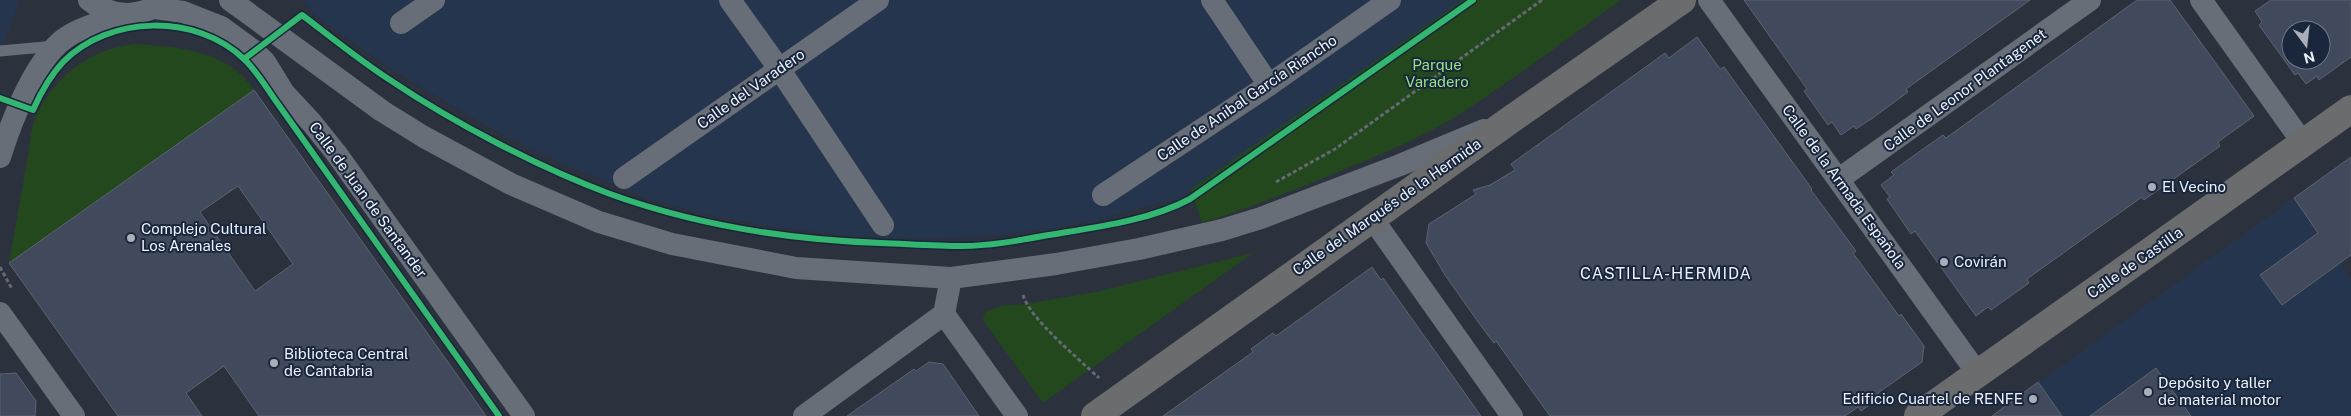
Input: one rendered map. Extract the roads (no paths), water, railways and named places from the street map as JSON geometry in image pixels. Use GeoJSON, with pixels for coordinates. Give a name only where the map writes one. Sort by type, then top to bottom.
{"type":"FeatureCollection","features":[{"type":"Feature","properties":{"kind":"main road","name":"Calle del Marqués de la Hermida"},"geometry":{"type":"LineString","coordinates":[[1095,416],[1682,0]]}},
{"type":"Feature","properties":{"kind":"main road","name":"Calle de Castilla"},"geometry":{"type":"LineString","coordinates":[[1918,416],[2351,109]]}},
{"type":"Feature","properties":{"kind":"street"},"geometry":{"type":"LineString","coordinates":[[89,0],[97,6],[120,15]]}},
{"type":"Feature","properties":{"kind":"street"},"geometry":{"type":"LineString","coordinates":[[230,0],[382,111],[424,137],[511,184],[598,222],[672,244],[796,268],[951,278],[1016,270],[1138,249],[1222,230],[1261,218],[1400,165],[1513,118]]}},
{"type":"Feature","properties":{"kind":"street"},"geometry":{"type":"LineString","coordinates":[[401,23],[434,0]]}},
{"type":"Feature","properties":{"kind":"street"},"geometry":{"type":"LineString","coordinates":[[730,0],[780,70],[883,225]]}},
{"type":"Feature","properties":{"kind":"street","name":"Calle del Varadero"},"geometry":{"type":"LineString","coordinates":[[624,178],[878,0]]}},
{"type":"Feature","properties":{"kind":"street"},"geometry":{"type":"LineString","coordinates":[[1212,0],[1269,85]]}},
{"type":"Feature","properties":{"kind":"street","name":"Calle de Anibal García Riancho"},"geometry":{"type":"LineString","coordinates":[[1103,195],[1269,85],[1390,0]]}},
{"type":"Feature","properties":{"kind":"street","name":"Calle de la Armada Española"},"geometry":{"type":"LineString","coordinates":[[1709,0],[1978,374]]}},
{"type":"Feature","properties":{"kind":"street","name":"Calle de Leonor Plantagenet"},"geometry":{"type":"LineString","coordinates":[[1839,179],[2090,0]]}},
{"type":"Feature","properties":{"kind":"street"},"geometry":{"type":"LineString","coordinates":[[2207,2],[2303,143]]}},
{"type":"Feature","properties":{"kind":"street","name":"Calle de Juan de Santander"},"geometry":{"type":"LineString","coordinates":[[55,46],[80,31],[120,15],[162,4],[221,27],[254,51],[265,62],[284,94],[312,123],[336,153],[524,416]]}},
{"type":"Feature","properties":{"kind":"street"},"geometry":{"type":"LineString","coordinates":[[0,157],[19,105],[55,46]]}},
{"type":"Feature","properties":{"kind":"street"},"geometry":{"type":"LineString","coordinates":[[1372,218],[1512,416]]}},
{"type":"Feature","properties":{"kind":"street"},"geometry":{"type":"LineString","coordinates":[[804,416],[944,314],[951,278]]}},
{"type":"Feature","properties":{"kind":"street"},"geometry":{"type":"LineString","coordinates":[[0,313],[74,416]]}},
{"type":"Feature","properties":{"kind":"street"},"geometry":{"type":"LineString","coordinates":[[944,314],[1017,416]]}},
{"type":"Feature","properties":{"kind":"lane"},"geometry":{"type":"LineString","coordinates":[[0,51],[55,46]]}},
{"type":"Feature","properties":{"kind":"place","name":"El Vecino"},"geometry":{"type":"Point","coordinates":[2152,187]}},
{"type":"Feature","properties":{"kind":"place","name":"Complejo Cultural Los Arenales"},"geometry":{"type":"Point","coordinates":[131,238]}},
{"type":"Feature","properties":{"kind":"place","name":"Covirán"},"geometry":{"type":"Point","coordinates":[1944,262]}},
{"type":"Feature","properties":{"kind":"place","name":"Biblioteca Central de Cantabria"},"geometry":{"type":"Point","coordinates":[274,363]}},
{"type":"Feature","properties":{"kind":"place","name":"Depósito y taller de material motor"},"geometry":{"type":"Point","coordinates":[2148,392]}},
{"type":"Feature","properties":{"kind":"place","name":"Edificio Cuartel de RENFE"},"geometry":{"type":"Point","coordinates":[2033,399]}},
{"type":"Feature","properties":{"kind":"district","name":"CASTILLA-HERMIDA"},"geometry":{"type":"Point","coordinates":[1666,273]}},
{"type":"Feature","properties":{"kind":"park label","name":"Parque Varadero"},"geometry":{"type":"Point","coordinates":[1437,74]}}]}
